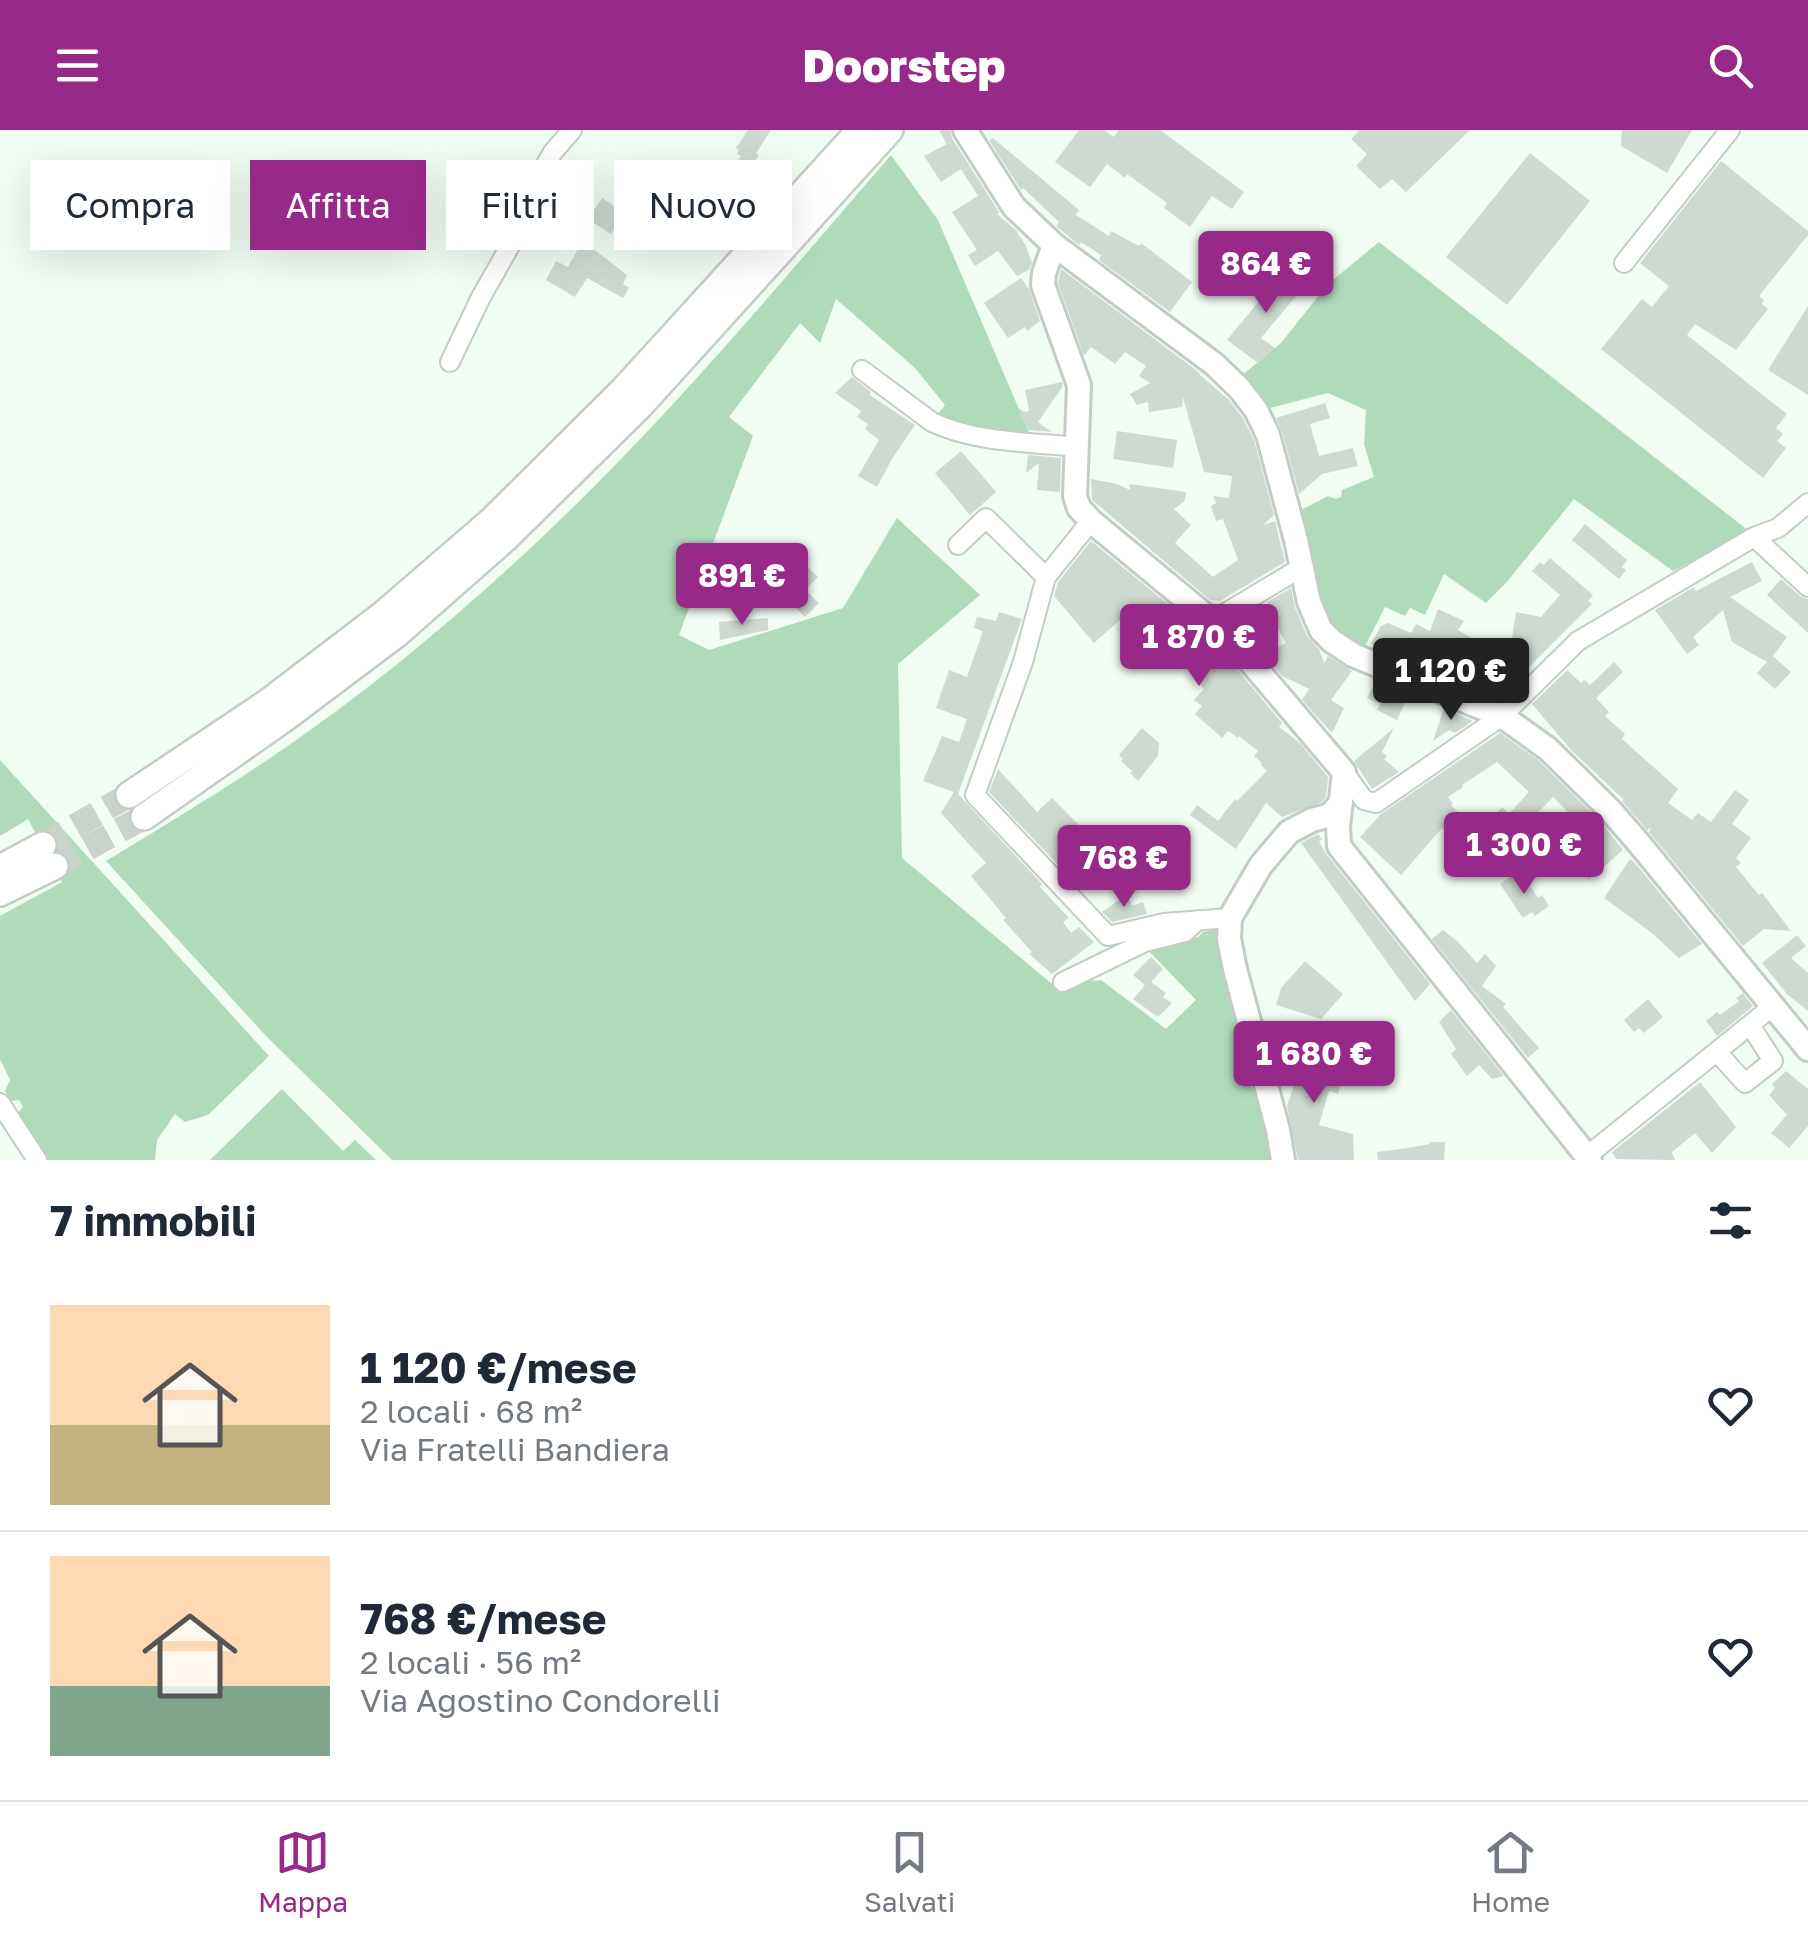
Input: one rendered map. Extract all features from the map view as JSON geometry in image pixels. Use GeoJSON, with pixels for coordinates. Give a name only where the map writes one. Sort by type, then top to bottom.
{"type":"FeatureCollection","features":[{"type":"Feature","properties":{"kind":"highway"},"geometry":{"type":"LineString","coordinates":[[129,795],[268,702],[382,615],[492,520],[624,390],[860,130]]}},
{"type":"Feature","properties":{"kind":"highway"},"geometry":{"type":"LineString","coordinates":[[144,817],[397,634],[506,538],[641,404],[890,130]]}},
{"type":"Feature","properties":{"kind":"highway"},"geometry":{"type":"LineString","coordinates":[[0,868],[49,855],[0,893]]}},
{"type":"Feature","properties":{"kind":"main road"},"geometry":{"type":"LineString","coordinates":[[965,130],[1014,207],[1054,245],[1214,364],[1256,410],[1268,434],[1309,602],[1321,630],[1353,654],[1502,716],[1548,749],[1610,810],[1804,1044]]}},
{"type":"Feature","properties":{"kind":"main road"},"geometry":{"type":"LineString","coordinates":[[1054,245],[1043,286],[1079,385],[1075,496],[1080,508],[1212,621],[1344,772],[1353,802],[1338,827],[1339,846],[1588,1158]]}},
{"type":"Feature","properties":{"kind":"main road"},"geometry":{"type":"LineString","coordinates":[[1283,1160],[1232,954],[1230,918],[1261,865],[1289,832],[1353,802]]}},
{"type":"Feature","properties":{"kind":"street"},"geometry":{"type":"LineString","coordinates":[[450,362],[480,299],[533,206],[553,152],[572,130]]}},
{"type":"Feature","properties":{"kind":"street"},"geometry":{"type":"LineString","coordinates":[[1624,263],[1730,130]]}},
{"type":"Feature","properties":{"kind":"street"},"geometry":{"type":"LineString","coordinates":[[862,370],[940,426],[981,436],[1078,447]]}},
{"type":"Feature","properties":{"kind":"street"},"geometry":{"type":"LineString","coordinates":[[1353,802],[1376,803],[1502,716],[1578,641],[1754,537],[1778,528],[1808,503]]}},
{"type":"Feature","properties":{"kind":"street"},"geometry":{"type":"LineString","coordinates":[[958,544],[986,518],[1046,577]]}},
{"type":"Feature","properties":{"kind":"street"},"geometry":{"type":"LineString","coordinates":[[1091,521],[1046,577],[1023,662],[975,795],[1108,936],[1164,923],[1230,918]]}},
{"type":"Feature","properties":{"kind":"street"},"geometry":{"type":"LineString","coordinates":[[1754,537],[1808,587]]}},
{"type":"Feature","properties":{"kind":"street"},"geometry":{"type":"LineString","coordinates":[[1212,621],[1302,567]]}},
{"type":"Feature","properties":{"kind":"street"},"geometry":{"type":"LineString","coordinates":[[1064,982],[1145,942],[1185,932],[1198,920]]}},
{"type":"Feature","properties":{"kind":"street"},"geometry":{"type":"LineString","coordinates":[[1588,1158],[1772,1007]]}},
{"type":"Feature","properties":{"kind":"street"},"geometry":{"type":"LineString","coordinates":[[1750,1024],[1773,1061]]}},
{"type":"Feature","properties":{"kind":"street"},"geometry":{"type":"LineString","coordinates":[[1717,1052],[1745,1082],[1804,1044]]}},
{"type":"Feature","properties":{"kind":"street"},"geometry":{"type":"LineString","coordinates":[[0,1103],[38,1160]]}},
{"type":"Feature","properties":{"kind":"green space"},"geometry":{"type":"Polygon","coordinates":[[[891,155],[938,220],[1031,437],[979,431],[935,418],[945,405],[915,368],[836,299],[820,343],[800,323],[729,417],[753,436],[679,635],[709,650],[843,608],[897,518],[980,595],[898,664],[902,858],[1052,984],[1101,980],[1166,1029],[1196,1000],[1145,947],[1198,937],[1221,928],[1238,1013],[1237,1049],[1268,1129],[1274,1160],[392,1160],[267,1037],[106,861],[236,780],[346,704],[507,569],[585,496],[675,401],[891,155]]]}},
{"type":"Feature","properties":{"kind":"green space"},"geometry":{"type":"Polygon","coordinates":[[[1379,242],[1749,531],[1673,571],[1574,499],[1486,603],[1444,574],[1425,615],[1410,608],[1405,616],[1385,607],[1364,648],[1340,632],[1322,611],[1299,511],[1328,496],[1341,497],[1342,490],[1374,477],[1364,444],[1366,410],[1328,393],[1266,409],[1241,376],[1281,343],[1328,284],[1379,242]]]}},
{"type":"Feature","properties":{"kind":"green space"},"geometry":{"type":"Polygon","coordinates":[[[0,760],[269,1056],[208,1115],[185,1122],[175,1114],[157,1140],[155,1160],[48,1160],[18,1113],[23,1107],[19,1100],[11,1101],[5,1091],[10,1080],[0,1059],[0,916],[62,882],[28,819],[0,836],[0,760]]]}},
{"type":"Feature","properties":{"kind":"green space"},"geometry":{"type":"Polygon","coordinates":[[[282,1089],[343,1151],[355,1140],[376,1160],[210,1160],[282,1089]]]}},
{"type":"Feature","properties":{"kind":"building"},"geometry":{"type":"Polygon","coordinates":[[[748,130],[771,130],[755,160],[738,160],[741,156],[736,148],[748,130]]]}},
{"type":"Feature","properties":{"kind":"building"},"geometry":{"type":"Polygon","coordinates":[[[939,130],[950,130],[997,214],[1016,230],[1032,263],[1029,270],[1017,276],[998,251],[975,266],[968,255],[977,250],[952,212],[978,196],[961,169],[941,182],[924,156],[947,144],[939,130]]]}},
{"type":"Feature","properties":{"kind":"building"},"geometry":{"type":"Polygon","coordinates":[[[1079,130],[1104,130],[1114,137],[1119,130],[1160,130],[1244,192],[1232,209],[1212,196],[1190,227],[1164,208],[1167,203],[1107,164],[1090,187],[1055,162],[1079,130]]]}},
{"type":"Feature","properties":{"kind":"building"},"geometry":{"type":"Polygon","coordinates":[[[1360,130],[1470,130],[1406,192],[1392,179],[1380,189],[1356,166],[1367,154],[1351,139],[1360,130]]]}},
{"type":"Feature","properties":{"kind":"building"},"geometry":{"type":"Polygon","coordinates":[[[1622,130],[1692,130],[1667,173],[1621,146],[1622,130]]]}},
{"type":"Feature","properties":{"kind":"building"},"geometry":{"type":"Polygon","coordinates":[[[993,138],[1079,210],[1076,215],[1109,236],[1111,231],[1139,246],[1141,243],[1192,282],[1170,312],[1099,260],[1101,255],[1081,242],[1079,245],[1056,226],[1059,222],[1021,190],[989,140],[993,138]]]}},
{"type":"Feature","properties":{"kind":"building"},"geometry":{"type":"Polygon","coordinates":[[[1530,153],[1590,201],[1507,305],[1446,257],[1530,153]]]}},
{"type":"Feature","properties":{"kind":"building"},"geometry":{"type":"Polygon","coordinates":[[[1721,161],[1808,231],[1759,296],[1768,309],[1736,350],[1695,324],[1687,335],[1787,414],[1776,428],[1783,434],[1777,441],[1786,448],[1763,478],[1601,349],[1642,299],[1652,307],[1669,286],[1640,263],[1721,161]]]}},
{"type":"Feature","properties":{"kind":"building"},"geometry":{"type":"Polygon","coordinates":[[[602,198],[614,206],[611,234],[594,223],[594,210],[602,198]]]}},
{"type":"Feature","properties":{"kind":"building"},"geometry":{"type":"Polygon","coordinates":[[[594,249],[627,275],[623,284],[629,288],[623,298],[587,278],[575,297],[546,280],[556,261],[568,267],[577,250],[594,249]]]}},
{"type":"Feature","properties":{"kind":"building"},"geometry":{"type":"Polygon","coordinates":[[[1286,268],[1306,284],[1261,338],[1275,348],[1258,363],[1227,340],[1286,268]]]}},
{"type":"Feature","properties":{"kind":"building"},"geometry":{"type":"Polygon","coordinates":[[[1061,269],[1200,373],[1243,418],[1254,440],[1274,515],[1263,525],[1275,521],[1285,562],[1220,601],[1210,600],[1092,500],[1091,479],[1130,490],[1130,484],[1186,492],[1185,501],[1174,509],[1191,525],[1175,543],[1213,577],[1238,560],[1223,519],[1216,521],[1211,506],[1216,503],[1213,496],[1229,498],[1232,476],[1204,472],[1183,397],[1182,407],[1149,412],[1148,402],[1137,405],[1130,394],[1150,383],[1139,376],[1146,366],[1125,352],[1115,364],[1091,347],[1084,356],[1058,283],[1061,269]]]}},
{"type":"Feature","properties":{"kind":"building"},"geometry":{"type":"Polygon","coordinates":[[[1021,278],[1040,321],[1008,338],[984,303],[1021,278]]]}},
{"type":"Feature","properties":{"kind":"building"},"geometry":{"type":"Polygon","coordinates":[[[1808,306],[1808,395],[1768,370],[1808,306]]]}},
{"type":"Feature","properties":{"kind":"building"},"geometry":{"type":"Polygon","coordinates":[[[852,377],[870,395],[915,425],[877,487],[858,476],[879,440],[865,429],[868,424],[857,417],[861,411],[835,393],[852,377]]]}},
{"type":"Feature","properties":{"kind":"building"},"geometry":{"type":"Polygon","coordinates":[[[1062,382],[1038,422],[1052,432],[1028,430],[1017,407],[1029,411],[1025,390],[1062,382]]]}},
{"type":"Feature","properties":{"kind":"building"},"geometry":{"type":"Polygon","coordinates":[[[1325,403],[1330,418],[1310,424],[1319,456],[1353,448],[1358,466],[1322,474],[1299,494],[1276,418],[1325,403]]]}},
{"type":"Feature","properties":{"kind":"building"},"geometry":{"type":"Polygon","coordinates":[[[1117,431],[1177,440],[1173,468],[1113,459],[1117,431]]]}},
{"type":"Feature","properties":{"kind":"building"},"geometry":{"type":"Polygon","coordinates":[[[961,451],[996,492],[970,515],[935,473],[961,451]]]}},
{"type":"Feature","properties":{"kind":"building"},"geometry":{"type":"Polygon","coordinates":[[[1028,455],[1061,458],[1060,492],[1037,490],[1039,463],[1026,473],[1028,455]]]}},
{"type":"Feature","properties":{"kind":"building"},"geometry":{"type":"Polygon","coordinates":[[[1585,524],[1627,560],[1619,579],[1572,540],[1585,524]]]}},
{"type":"Feature","properties":{"kind":"building"},"geometry":{"type":"Polygon","coordinates":[[[1091,541],[1226,656],[1282,723],[1279,727],[1300,743],[1328,777],[1322,802],[1282,817],[1266,803],[1236,849],[1190,815],[1197,805],[1218,821],[1235,799],[1267,771],[1254,756],[1258,751],[1228,731],[1222,738],[1195,714],[1202,706],[1194,700],[1204,689],[1194,676],[1200,671],[1140,627],[1138,630],[1121,619],[1094,643],[1054,596],[1058,582],[1091,541]]]}},
{"type":"Feature","properties":{"kind":"building"},"geometry":{"type":"Polygon","coordinates":[[[793,554],[818,577],[805,590],[819,603],[805,617],[789,602],[793,598],[765,571],[773,562],[780,568],[793,554]]]}},
{"type":"Feature","properties":{"kind":"building"},"geometry":{"type":"Polygon","coordinates":[[[1550,558],[1593,595],[1588,601],[1592,604],[1501,699],[1371,644],[1381,626],[1388,623],[1411,633],[1416,624],[1430,631],[1438,609],[1464,621],[1458,630],[1508,664],[1516,612],[1541,617],[1560,595],[1532,571],[1550,558]]]}},
{"type":"Feature","properties":{"kind":"building"},"geometry":{"type":"Polygon","coordinates":[[[1752,562],[1762,581],[1730,597],[1787,637],[1773,656],[1791,672],[1775,689],[1757,673],[1767,662],[1732,642],[1723,610],[1693,637],[1699,645],[1687,654],[1655,610],[1694,587],[1696,591],[1752,562]]]}},
{"type":"Feature","properties":{"kind":"building"},"geometry":{"type":"Polygon","coordinates":[[[1781,579],[1808,599],[1808,633],[1767,595],[1781,579]]]}},
{"type":"Feature","properties":{"kind":"building"},"geometry":{"type":"Polygon","coordinates":[[[1291,588],[1307,636],[1319,649],[1324,663],[1328,656],[1352,671],[1331,700],[1344,708],[1332,733],[1302,700],[1309,689],[1282,676],[1264,655],[1286,643],[1267,602],[1291,588]]]}},
{"type":"Feature","properties":{"kind":"building"},"geometry":{"type":"Polygon","coordinates":[[[999,612],[1022,619],[958,794],[1042,884],[1040,887],[1069,918],[1063,922],[1071,933],[1079,927],[1094,942],[1052,974],[1029,954],[1032,952],[971,876],[986,863],[941,813],[954,792],[923,781],[942,736],[959,742],[967,719],[936,708],[949,670],[967,677],[983,631],[974,628],[977,617],[996,621],[999,612]]]}},
{"type":"Feature","properties":{"kind":"building"},"geometry":{"type":"Polygon","coordinates":[[[768,618],[768,630],[720,640],[719,622],[768,618]]]}},
{"type":"Feature","properties":{"kind":"building"},"geometry":{"type":"Polygon","coordinates":[[[1614,662],[1623,672],[1596,698],[1609,712],[1605,716],[1625,734],[1622,739],[1678,789],[1668,803],[1692,820],[1698,813],[1711,822],[1735,790],[1749,800],[1732,824],[1751,838],[1736,858],[1741,863],[1736,867],[1791,931],[1764,929],[1743,946],[1649,832],[1651,828],[1647,830],[1624,800],[1571,750],[1532,704],[1567,670],[1581,683],[1585,680],[1590,685],[1614,662]]]}},
{"type":"Feature","properties":{"kind":"building"},"geometry":{"type":"Polygon","coordinates":[[[1376,681],[1409,694],[1397,720],[1377,710],[1380,704],[1367,698],[1376,681]]]}},
{"type":"Feature","properties":{"kind":"building"},"geometry":{"type":"Polygon","coordinates":[[[1444,708],[1473,721],[1433,741],[1444,708]]]}},
{"type":"Feature","properties":{"kind":"building"},"geometry":{"type":"Polygon","coordinates":[[[1142,728],[1159,743],[1158,756],[1138,781],[1119,755],[1142,728]]]}},
{"type":"Feature","properties":{"kind":"building"},"geometry":{"type":"Polygon","coordinates":[[[1394,728],[1382,752],[1387,756],[1384,759],[1399,772],[1372,789],[1354,761],[1394,728]]]}},
{"type":"Feature","properties":{"kind":"building"},"geometry":{"type":"Polygon","coordinates":[[[1500,733],[1538,760],[1599,820],[1623,850],[1589,879],[1555,840],[1572,816],[1553,797],[1506,845],[1488,823],[1502,807],[1509,814],[1529,792],[1497,762],[1448,797],[1478,833],[1463,848],[1442,828],[1401,875],[1360,837],[1381,814],[1500,733]]]}},
{"type":"Feature","properties":{"kind":"building"},"geometry":{"type":"Polygon","coordinates":[[[998,769],[1037,812],[1052,798],[1088,834],[1059,866],[989,792],[998,769]]]}},
{"type":"Feature","properties":{"kind":"building"},"geometry":{"type":"Polygon","coordinates":[[[1318,834],[1327,855],[1430,984],[1415,1001],[1301,843],[1318,834]]]}},
{"type":"Feature","properties":{"kind":"building"},"geometry":{"type":"Polygon","coordinates":[[[1630,859],[1702,944],[1679,958],[1604,898],[1630,859]]]}},
{"type":"Feature","properties":{"kind":"building"},"geometry":{"type":"Polygon","coordinates":[[[1516,873],[1549,906],[1535,916],[1532,912],[1523,918],[1500,884],[1516,873]]]}},
{"type":"Feature","properties":{"kind":"building"},"geometry":{"type":"Polygon","coordinates":[[[1127,894],[1132,906],[1143,902],[1147,914],[1112,922],[1102,912],[1127,894]]]}},
{"type":"Feature","properties":{"kind":"building"},"geometry":{"type":"Polygon","coordinates":[[[1443,930],[1477,963],[1485,954],[1496,966],[1482,986],[1506,1004],[1503,1007],[1539,1048],[1528,1058],[1432,939],[1443,930]]]}},
{"type":"Feature","properties":{"kind":"building"},"geometry":{"type":"Polygon","coordinates":[[[1797,935],[1806,946],[1791,958],[1808,973],[1808,1011],[1787,994],[1762,963],[1797,935]]]}},
{"type":"Feature","properties":{"kind":"building"},"geometry":{"type":"Polygon","coordinates":[[[1151,957],[1163,969],[1151,982],[1172,1003],[1158,1017],[1133,999],[1145,985],[1133,975],[1151,957]]]}},
{"type":"Feature","properties":{"kind":"building"},"geometry":{"type":"Polygon","coordinates":[[[1305,961],[1343,994],[1321,1019],[1276,1005],[1281,988],[1305,961]]]}},
{"type":"Feature","properties":{"kind":"building"},"geometry":{"type":"Polygon","coordinates":[[[1743,993],[1753,1006],[1717,1036],[1706,1021],[1739,1001],[1736,998],[1743,993]]]}},
{"type":"Feature","properties":{"kind":"building"},"geometry":{"type":"Polygon","coordinates":[[[1648,999],[1663,1017],[1644,1033],[1639,1028],[1634,1032],[1624,1020],[1648,999]]]}},
{"type":"Feature","properties":{"kind":"building"},"geometry":{"type":"Polygon","coordinates":[[[1451,1010],[1504,1076],[1492,1079],[1479,1065],[1467,1076],[1451,1054],[1456,1049],[1439,1022],[1451,1010]]]}},
{"type":"Feature","properties":{"kind":"building"},"geometry":{"type":"Polygon","coordinates":[[[1298,1039],[1328,1046],[1321,1071],[1343,1077],[1338,1094],[1329,1091],[1319,1125],[1353,1134],[1354,1160],[1298,1160],[1287,1106],[1295,1082],[1280,1078],[1279,1074],[1282,1061],[1292,1063],[1298,1039]]]}},
{"type":"Feature","properties":{"kind":"building"},"geometry":{"type":"Polygon","coordinates":[[[1786,1071],[1808,1089],[1808,1126],[1789,1148],[1771,1133],[1787,1115],[1769,1095],[1775,1088],[1772,1084],[1786,1071]]]}},
{"type":"Feature","properties":{"kind":"building"},"geometry":{"type":"Polygon","coordinates":[[[1700,1082],[1736,1127],[1712,1153],[1695,1133],[1672,1152],[1675,1160],[1616,1159],[1612,1152],[1700,1082]]]}},
{"type":"Feature","properties":{"kind":"building"},"geometry":{"type":"Polygon","coordinates":[[[1445,1142],[1444,1160],[1378,1160],[1377,1152],[1445,1142]]]}},
{"type":"Feature","properties":{"kind":"tunnel"},"geometry":{"type":"LineString","coordinates":[[43,845],[129,795]]}},
{"type":"Feature","properties":{"kind":"tunnel"},"geometry":{"type":"LineString","coordinates":[[55,866],[144,817]]}}]}
